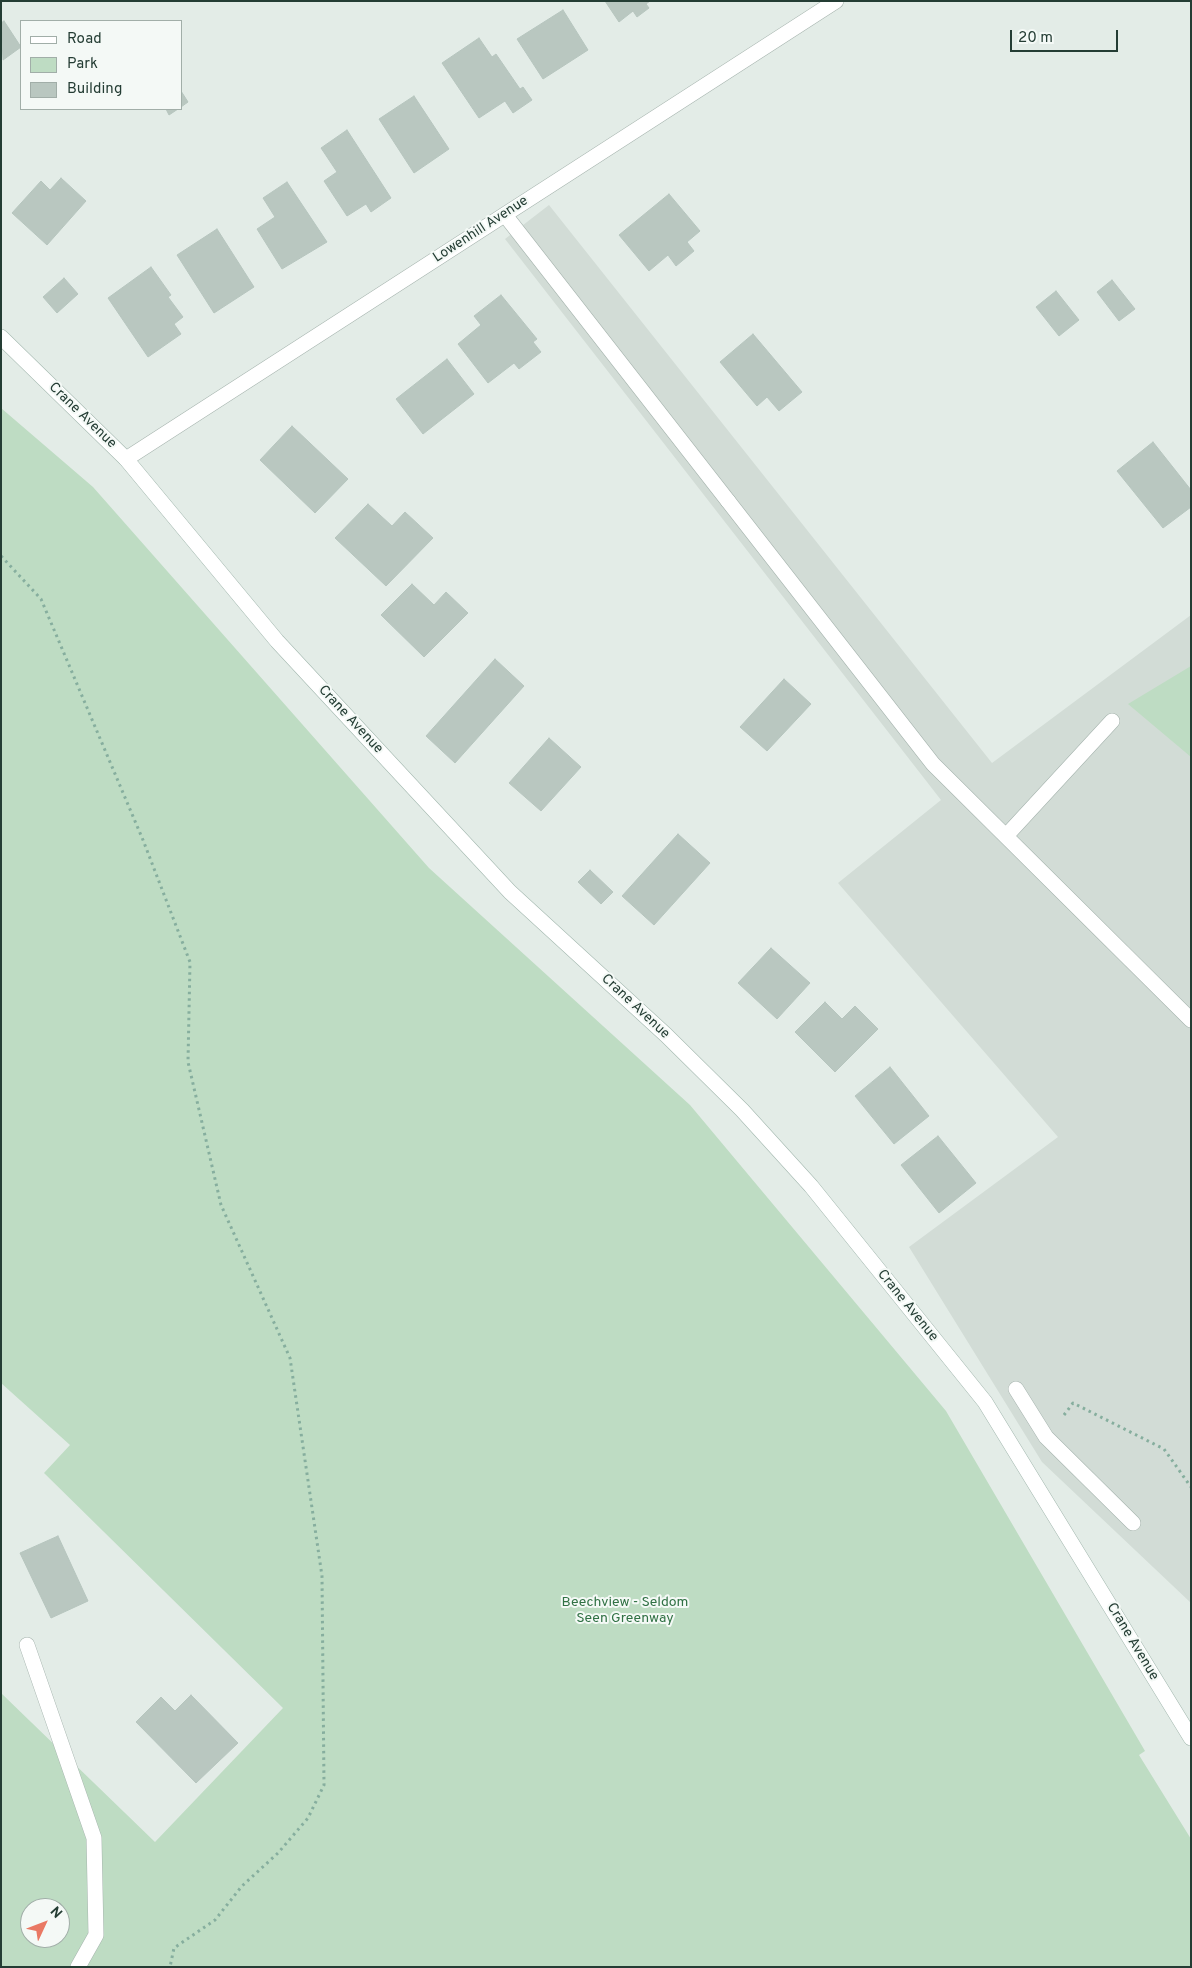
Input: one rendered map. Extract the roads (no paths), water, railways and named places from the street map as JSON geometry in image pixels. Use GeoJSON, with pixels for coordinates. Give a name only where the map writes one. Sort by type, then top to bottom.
{"type":"FeatureCollection","features":[{"type":"Feature","properties":{"kind":"street","name":"Lowenhill Avenue"},"geometry":{"type":"LineString","coordinates":[[126,459],[836,1]]}},
{"type":"Feature","properties":{"kind":"street"},"geometry":{"type":"LineString","coordinates":[[505,215],[934,764],[1188,1020]]}},
{"type":"Feature","properties":{"kind":"street","name":"Crane Avenue"},"geometry":{"type":"LineString","coordinates":[[1,337],[126,459],[277,641],[510,892],[666,1035],[742,1110],[811,1186],[985,1402],[1191,1738]]}},
{"type":"Feature","properties":{"kind":"street"},"geometry":{"type":"LineString","coordinates":[[1006,836],[1112,721]]}},
{"type":"Feature","properties":{"kind":"street"},"geometry":{"type":"LineString","coordinates":[[1016,1389],[1046,1437],[1133,1523]]}},
{"type":"Feature","properties":{"kind":"street"},"geometry":{"type":"LineString","coordinates":[[27,1645],[94,1838],[96,1935],[78,1967]]}},
{"type":"Feature","properties":{"kind":"park label","name":"Beechview - Seldom Seen Greenway"},"geometry":{"type":"Point","coordinates":[625,1612]}}]}
